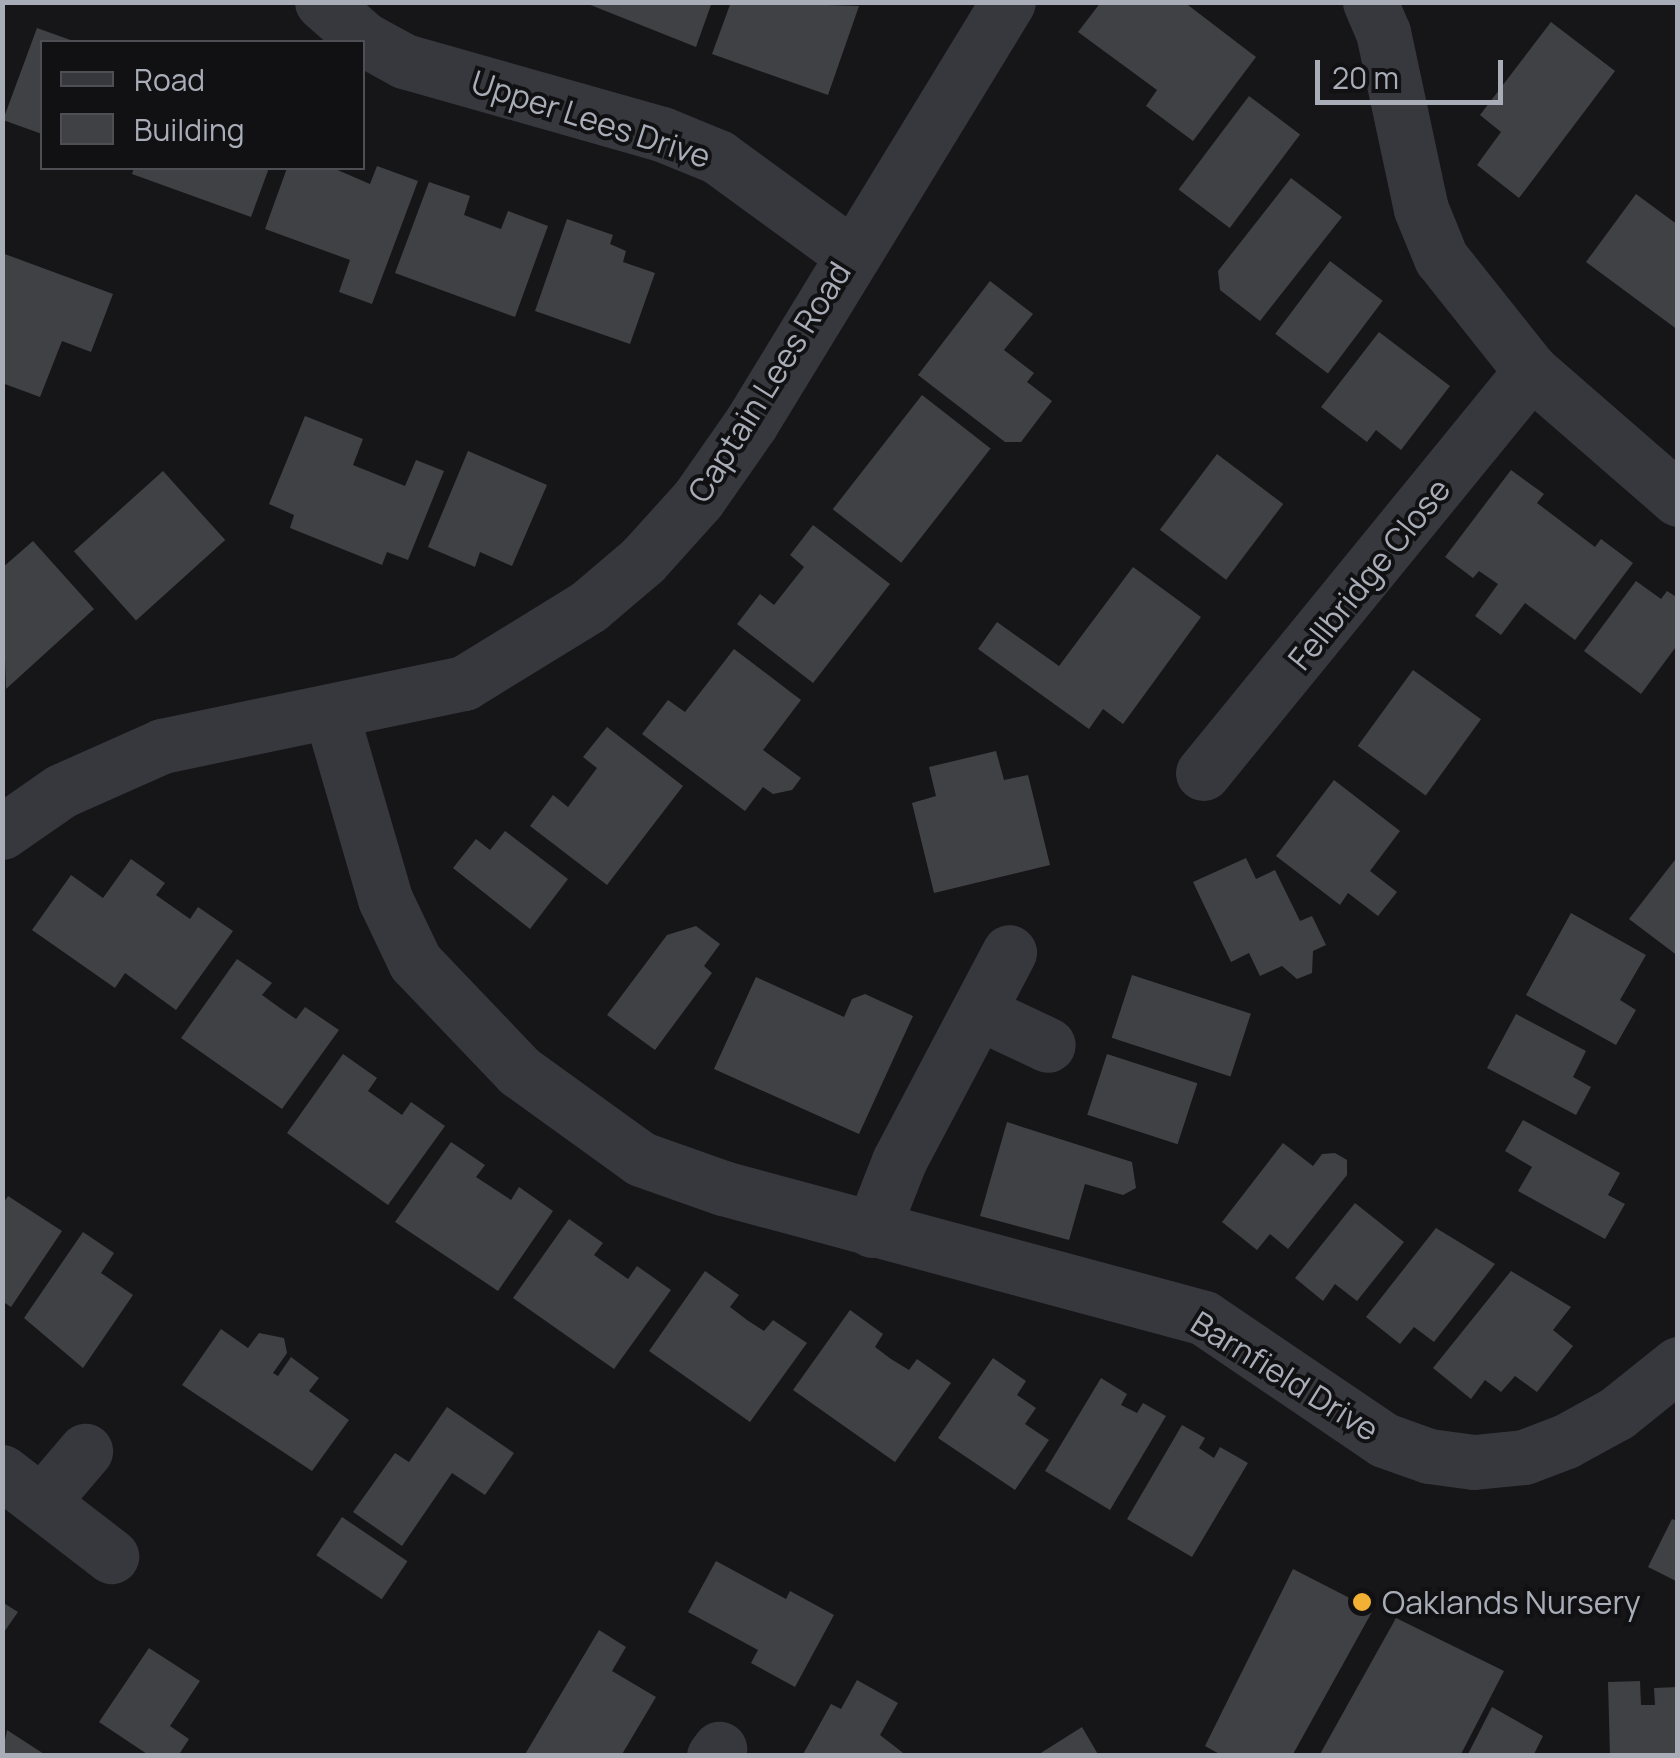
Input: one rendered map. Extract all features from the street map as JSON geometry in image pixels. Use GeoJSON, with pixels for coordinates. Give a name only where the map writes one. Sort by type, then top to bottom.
{"type":"FeatureCollection","features":[{"type":"Feature","properties":{"kind":"street","name":"Upper Lees Drive"},"geometry":{"type":"LineString","coordinates":[[322,2],[364,40]]}},
{"type":"Feature","properties":{"kind":"street","name":"Captain Lees Road"},"geometry":{"type":"LineString","coordinates":[[2,832],[61,791],[162,746],[464,683],[550,634],[643,560],[698,499],[752,423],[851,254],[1008,2]]}},
{"type":"Feature","properties":{"kind":"street"},"geometry":{"type":"LineString","coordinates":[[1370,2],[1383,32],[1421,209],[1441,258],[1530,371],[1678,499]]}},
{"type":"Feature","properties":{"kind":"street","name":"Upper Lees Drive"},"geometry":{"type":"LineString","coordinates":[[365,41],[404,61],[662,134],[718,157],[851,254]]}},
{"type":"Feature","properties":{"kind":"street","name":"Fellbridge Close"},"geometry":{"type":"LineString","coordinates":[[1203,772],[1530,371]]}},
{"type":"Feature","properties":{"kind":"street","name":"Barnfield Drive"},"geometry":{"type":"LineString","coordinates":[[331,713],[386,900],[415,962],[462,1017],[572,1114],[641,1160],[872,1230],[1204,1318],[1384,1440],[1429,1456],[1474,1462],[1552,1446],[1617,1413],[1678,1364]]}},
{"type":"Feature","properties":{"kind":"street"},"geometry":{"type":"LineString","coordinates":[[872,1230],[900,1162],[1009,952]]}},
{"type":"Feature","properties":{"kind":"street"},"geometry":{"type":"LineString","coordinates":[[978,1012],[1048,1045]]}},
{"type":"Feature","properties":{"kind":"street"},"geometry":{"type":"LineString","coordinates":[[84,1450],[24,1485],[111,1556]]}},
{"type":"Feature","properties":{"kind":"building"},"geometry":{"type":"Polygon","coordinates":[[[583,2],[712,2],[696,47],[583,2]]]}},
{"type":"Feature","properties":{"kind":"building"},"geometry":{"type":"Polygon","coordinates":[[[731,2],[859,6],[828,95],[712,54],[731,2]]]}},
{"type":"Feature","properties":{"kind":"building"},"geometry":{"type":"Polygon","coordinates":[[[1101,2],[1184,2],[1256,57],[1193,141],[1146,106],[1157,90],[1078,32],[1101,2]]]}},
{"type":"Feature","properties":{"kind":"building"},"geometry":{"type":"Polygon","coordinates":[[[1551,22],[1615,71],[1519,198],[1477,165],[1501,132],[1480,115],[1551,22]]]}},
{"type":"Feature","properties":{"kind":"building"},"geometry":{"type":"Polygon","coordinates":[[[37,28],[70,40],[40,40],[40,133],[3,120],[37,28]]]}},
{"type":"Feature","properties":{"kind":"building"},"geometry":{"type":"Polygon","coordinates":[[[1249,96],[1300,135],[1230,228],[1179,189],[1249,96]]]}},
{"type":"Feature","properties":{"kind":"building"},"geometry":{"type":"Polygon","coordinates":[[[377,166],[418,181],[372,304],[339,292],[350,260],[265,229],[286,170],[338,170],[370,184],[377,166]]]}},
{"type":"Feature","properties":{"kind":"building"},"geometry":{"type":"Polygon","coordinates":[[[133,170],[268,170],[251,217],[132,174],[133,170]]]}},
{"type":"Feature","properties":{"kind":"building"},"geometry":{"type":"Polygon","coordinates":[[[1291,178],[1342,217],[1260,321],[1220,290],[1218,271],[1291,178]]]}},
{"type":"Feature","properties":{"kind":"building"},"geometry":{"type":"Polygon","coordinates":[[[429,182],[470,196],[464,215],[501,229],[508,211],[548,226],[515,317],[395,273],[429,182]]]}},
{"type":"Feature","properties":{"kind":"building"},"geometry":{"type":"Polygon","coordinates":[[[1636,194],[1678,225],[1678,330],[1586,262],[1636,194]]]}},
{"type":"Feature","properties":{"kind":"building"},"geometry":{"type":"Polygon","coordinates":[[[567,219],[613,235],[610,244],[626,251],[623,262],[655,273],[630,344],[535,311],[567,219]]]}},
{"type":"Feature","properties":{"kind":"building"},"geometry":{"type":"Polygon","coordinates":[[[2,253],[113,294],[91,352],[62,341],[40,397],[2,383],[2,253]]]}},
{"type":"Feature","properties":{"kind":"building"},"geometry":{"type":"Polygon","coordinates":[[[1330,261],[1383,301],[1328,373],[1275,334],[1330,261]]]}},
{"type":"Feature","properties":{"kind":"building"},"geometry":{"type":"Polygon","coordinates":[[[990,281],[1033,314],[1004,350],[1034,373],[1027,382],[1052,401],[1021,442],[1005,442],[918,375],[990,281]]]}},
{"type":"Feature","properties":{"kind":"building"},"geometry":{"type":"Polygon","coordinates":[[[1379,332],[1450,386],[1401,450],[1376,430],[1367,442],[1321,407],[1379,332]]]}},
{"type":"Feature","properties":{"kind":"building"},"geometry":{"type":"Polygon","coordinates":[[[922,395],[991,449],[901,563],[833,509],[922,395]]]}},
{"type":"Feature","properties":{"kind":"building"},"geometry":{"type":"Polygon","coordinates":[[[305,416],[363,439],[353,465],[405,486],[416,460],[444,471],[408,560],[387,552],[382,565],[290,528],[294,515],[269,504],[305,416]]]}},
{"type":"Feature","properties":{"kind":"building"},"geometry":{"type":"Polygon","coordinates":[[[468,451],[547,485],[512,566],[480,552],[475,567],[428,547],[468,451]]]}},
{"type":"Feature","properties":{"kind":"building"},"geometry":{"type":"Polygon","coordinates":[[[1217,454],[1283,504],[1226,580],[1160,530],[1217,454]]]}},
{"type":"Feature","properties":{"kind":"building"},"geometry":{"type":"Polygon","coordinates":[[[1511,470],[1544,494],[1537,503],[1595,547],[1601,539],[1633,563],[1575,640],[1525,603],[1501,635],[1475,616],[1498,584],[1479,571],[1473,578],[1445,557],[1511,470]]]}},
{"type":"Feature","properties":{"kind":"building"},"geometry":{"type":"Polygon","coordinates":[[[163,471],[225,540],[136,620],[74,551],[163,471]]]}},
{"type":"Feature","properties":{"kind":"building"},"geometry":{"type":"Polygon","coordinates":[[[813,525],[890,584],[813,683],[737,624],[760,594],[774,605],[804,567],[790,555],[813,525]]]}},
{"type":"Feature","properties":{"kind":"building"},"geometry":{"type":"Polygon","coordinates":[[[33,541],[94,609],[6,689],[2,568],[33,541]]]}},
{"type":"Feature","properties":{"kind":"building"},"geometry":{"type":"Polygon","coordinates":[[[1133,567],[1201,617],[1123,724],[1103,709],[1089,729],[978,649],[997,622],[1059,666],[1133,567]]]}},
{"type":"Feature","properties":{"kind":"building"},"geometry":{"type":"Polygon","coordinates":[[[1636,581],[1661,599],[1667,591],[1678,598],[1678,644],[1641,694],[1584,651],[1636,581]]]}},
{"type":"Feature","properties":{"kind":"building"},"geometry":{"type":"Polygon","coordinates":[[[734,649],[801,700],[763,750],[801,778],[792,790],[773,794],[763,787],[745,811],[642,734],[668,700],[685,712],[734,649]]]}},
{"type":"Feature","properties":{"kind":"building"},"geometry":{"type":"Polygon","coordinates":[[[1413,670],[1481,719],[1426,795],[1358,746],[1413,670]]]}},
{"type":"Feature","properties":{"kind":"building"},"geometry":{"type":"Polygon","coordinates":[[[607,727],[683,786],[607,885],[530,826],[553,795],[568,807],[597,768],[583,757],[607,727]]]}},
{"type":"Feature","properties":{"kind":"building"},"geometry":{"type":"Polygon","coordinates":[[[996,751],[1004,780],[1028,775],[1050,865],[934,893],[912,803],[936,796],[929,767],[996,751]]]}},
{"type":"Feature","properties":{"kind":"building"},"geometry":{"type":"Polygon","coordinates":[[[1334,780],[1400,831],[1370,871],[1397,892],[1378,916],[1348,893],[1340,905],[1276,856],[1334,780]]]}},
{"type":"Feature","properties":{"kind":"building"},"geometry":{"type":"Polygon","coordinates":[[[505,831],[568,879],[530,929],[453,868],[476,839],[490,850],[505,831]]]}},
{"type":"Feature","properties":{"kind":"building"},"geometry":{"type":"Polygon","coordinates":[[[1678,856],[1678,956],[1629,919],[1678,856]]]}},
{"type":"Feature","properties":{"kind":"building"},"geometry":{"type":"Polygon","coordinates":[[[1246,858],[1256,879],[1275,870],[1300,921],[1312,916],[1326,945],[1313,951],[1312,973],[1297,979],[1282,966],[1260,976],[1249,953],[1231,962],[1193,882],[1246,858]]]}},
{"type":"Feature","properties":{"kind":"building"},"geometry":{"type":"Polygon","coordinates":[[[131,859],[165,883],[156,895],[190,919],[198,907],[233,931],[176,1010],[125,973],[115,988],[32,930],[71,875],[103,898],[131,859]]]}},
{"type":"Feature","properties":{"kind":"building"},"geometry":{"type":"Polygon","coordinates":[[[1571,913],[1646,955],[1620,1000],[1636,1010],[1616,1045],[1526,995],[1571,913]]]}},
{"type":"Feature","properties":{"kind":"building"},"geometry":{"type":"Polygon","coordinates":[[[696,926],[720,944],[704,966],[712,973],[655,1050],[607,1015],[667,935],[696,926]]]}},
{"type":"Feature","properties":{"kind":"building"},"geometry":{"type":"Polygon","coordinates":[[[237,959],[272,983],[262,995],[280,1008],[296,1019],[305,1007],[339,1030],[282,1109],[181,1038],[237,959]]]}},
{"type":"Feature","properties":{"kind":"building"},"geometry":{"type":"Polygon","coordinates":[[[1132,975],[1251,1014],[1230,1076],[1112,1038],[1132,975]]]}},
{"type":"Feature","properties":{"kind":"building"},"geometry":{"type":"Polygon","coordinates":[[[756,977],[844,1017],[852,999],[865,994],[913,1016],[859,1134],[714,1069],[756,977]]]}},
{"type":"Feature","properties":{"kind":"building"},"geometry":{"type":"Polygon","coordinates":[[[1516,1014],[1586,1051],[1573,1077],[1591,1087],[1576,1115],[1487,1068],[1516,1014]]]}},
{"type":"Feature","properties":{"kind":"building"},"geometry":{"type":"Polygon","coordinates":[[[343,1054],[377,1078],[368,1091],[402,1115],[411,1102],[445,1126],[388,1205],[287,1133],[343,1054]]]}},
{"type":"Feature","properties":{"kind":"building"},"geometry":{"type":"Polygon","coordinates":[[[1107,1054],[1197,1083],[1178,1144],[1087,1115],[1107,1054]]]}},
{"type":"Feature","properties":{"kind":"building"},"geometry":{"type":"Polygon","coordinates":[[[1523,1120],[1620,1173],[1608,1195],[1625,1204],[1605,1239],[1518,1191],[1532,1167],[1505,1151],[1523,1120]]]}},
{"type":"Feature","properties":{"kind":"building"},"geometry":{"type":"Polygon","coordinates":[[[1007,1122],[1132,1162],[1136,1188],[1123,1195],[1085,1184],[1069,1240],[980,1216],[1007,1122]]]}},
{"type":"Feature","properties":{"kind":"building"},"geometry":{"type":"Polygon","coordinates":[[[451,1142],[485,1165],[476,1177],[511,1200],[519,1187],[553,1211],[498,1291],[395,1222],[451,1142]]]}},
{"type":"Feature","properties":{"kind":"building"},"geometry":{"type":"Polygon","coordinates":[[[1283,1143],[1313,1166],[1322,1154],[1335,1153],[1347,1160],[1347,1175],[1288,1249],[1270,1234],[1257,1250],[1222,1222],[1283,1143]]]}},
{"type":"Feature","properties":{"kind":"building"},"geometry":{"type":"Polygon","coordinates":[[[8,1196],[62,1231],[11,1307],[2,1301],[2,1205],[8,1196]]]}},
{"type":"Feature","properties":{"kind":"building"},"geometry":{"type":"Polygon","coordinates":[[[1355,1203],[1404,1242],[1357,1301],[1335,1284],[1323,1301],[1295,1278],[1355,1203]]]}},
{"type":"Feature","properties":{"kind":"building"},"geometry":{"type":"Polygon","coordinates":[[[569,1219],[603,1243],[594,1255],[628,1279],[637,1266],[671,1290],[614,1369],[513,1298],[569,1219]]]}},
{"type":"Feature","properties":{"kind":"building"},"geometry":{"type":"Polygon","coordinates":[[[1436,1228],[1495,1264],[1434,1342],[1414,1327],[1400,1344],[1366,1317],[1436,1228]]]}},
{"type":"Feature","properties":{"kind":"building"},"geometry":{"type":"Polygon","coordinates":[[[83,1232],[114,1253],[101,1273],[133,1295],[83,1368],[24,1318],[83,1232]]]}},
{"type":"Feature","properties":{"kind":"building"},"geometry":{"type":"Polygon","coordinates":[[[705,1271],[739,1295],[730,1307],[747,1320],[764,1331],[773,1320],[807,1343],[750,1422],[649,1351],[705,1271]]]}},
{"type":"Feature","properties":{"kind":"building"},"geometry":{"type":"Polygon","coordinates":[[[1511,1271],[1571,1307],[1553,1330],[1573,1346],[1537,1392],[1515,1376],[1501,1392],[1485,1380],[1471,1399],[1433,1368],[1511,1271]]]}},
{"type":"Feature","properties":{"kind":"building"},"geometry":{"type":"Polygon","coordinates":[[[850,1310],[883,1334],[875,1347],[891,1359],[909,1370],[917,1359],[951,1383],[895,1462],[793,1390],[850,1310]]]}},
{"type":"Feature","properties":{"kind":"building"},"geometry":{"type":"Polygon","coordinates":[[[221,1329],[248,1348],[259,1333],[284,1338],[287,1353],[273,1373],[278,1376],[291,1357],[319,1378],[309,1391],[349,1420],[312,1471],[182,1385],[221,1329]]]}},
{"type":"Feature","properties":{"kind":"building"},"geometry":{"type":"Polygon","coordinates":[[[993,1358],[1026,1381],[1017,1395],[1036,1408],[1025,1424],[1049,1440],[1015,1490],[938,1438],[993,1358]]]}},
{"type":"Feature","properties":{"kind":"building"},"geometry":{"type":"Polygon","coordinates":[[[1101,1378],[1127,1394],[1121,1405],[1137,1413],[1143,1403],[1166,1416],[1110,1510],[1045,1471],[1101,1378]]]}},
{"type":"Feature","properties":{"kind":"building"},"geometry":{"type":"Polygon","coordinates":[[[447,1407],[514,1453],[485,1495],[452,1473],[402,1546],[353,1512],[395,1453],[409,1462],[447,1407]]]}},
{"type":"Feature","properties":{"kind":"building"},"geometry":{"type":"Polygon","coordinates":[[[1182,1425],[1205,1438],[1199,1448],[1214,1458],[1220,1447],[1248,1463],[1192,1557],[1127,1519],[1182,1425]]]}},
{"type":"Feature","properties":{"kind":"building"},"geometry":{"type":"Polygon","coordinates":[[[342,1517],[407,1561],[382,1599],[316,1555],[342,1517]]]}},
{"type":"Feature","properties":{"kind":"building"},"geometry":{"type":"Polygon","coordinates":[[[1672,1519],[1678,1521],[1678,1582],[1648,1567],[1672,1519]]]}},
{"type":"Feature","properties":{"kind":"building"},"geometry":{"type":"Polygon","coordinates":[[[716,1561],[786,1599],[790,1591],[834,1615],[795,1687],[751,1663],[758,1650],[688,1612],[716,1561]]]}},
{"type":"Feature","properties":{"kind":"building"},"geometry":{"type":"Polygon","coordinates":[[[1293,1569],[1373,1610],[1292,1756],[1223,1756],[1205,1746],[1293,1569]]]}},
{"type":"Feature","properties":{"kind":"building"},"geometry":{"type":"Polygon","coordinates":[[[2,1602],[18,1612],[2,1635],[2,1602]]]}},
{"type":"Feature","properties":{"kind":"building"},"geometry":{"type":"Polygon","coordinates":[[[1396,1618],[1504,1671],[1460,1756],[1319,1756],[1396,1618]]]}},
{"type":"Feature","properties":{"kind":"building"},"geometry":{"type":"Polygon","coordinates":[[[599,1630],[626,1647],[612,1671],[656,1697],[621,1756],[524,1756],[599,1630]]]}},
{"type":"Feature","properties":{"kind":"building"},"geometry":{"type":"Polygon","coordinates":[[[149,1648],[200,1681],[170,1726],[189,1739],[178,1756],[150,1756],[99,1722],[149,1648]]]}},
{"type":"Feature","properties":{"kind":"building"},"geometry":{"type":"Polygon","coordinates":[[[857,1680],[898,1703],[880,1735],[907,1756],[802,1756],[831,1704],[841,1709],[857,1680]]]}},
{"type":"Feature","properties":{"kind":"building"},"geometry":{"type":"Polygon","coordinates":[[[1640,1681],[1641,1705],[1655,1705],[1654,1688],[1678,1687],[1678,1756],[1610,1756],[1608,1682],[1640,1681]]]}},
{"type":"Feature","properties":{"kind":"building"},"geometry":{"type":"Polygon","coordinates":[[[1492,1707],[1543,1736],[1533,1756],[1467,1756],[1492,1707]]]}},
{"type":"Feature","properties":{"kind":"building"},"geometry":{"type":"Polygon","coordinates":[[[1082,1727],[1099,1756],[1036,1756],[1082,1727]]]}},
{"type":"Feature","properties":{"kind":"building"},"geometry":{"type":"Polygon","coordinates":[[[7,1730],[47,1756],[2,1756],[7,1730]]]}},
{"type":"Feature","properties":{"kind":"place","name":"Oaklands Nursery"},"geometry":{"type":"Point","coordinates":[1362,1602]}}]}
